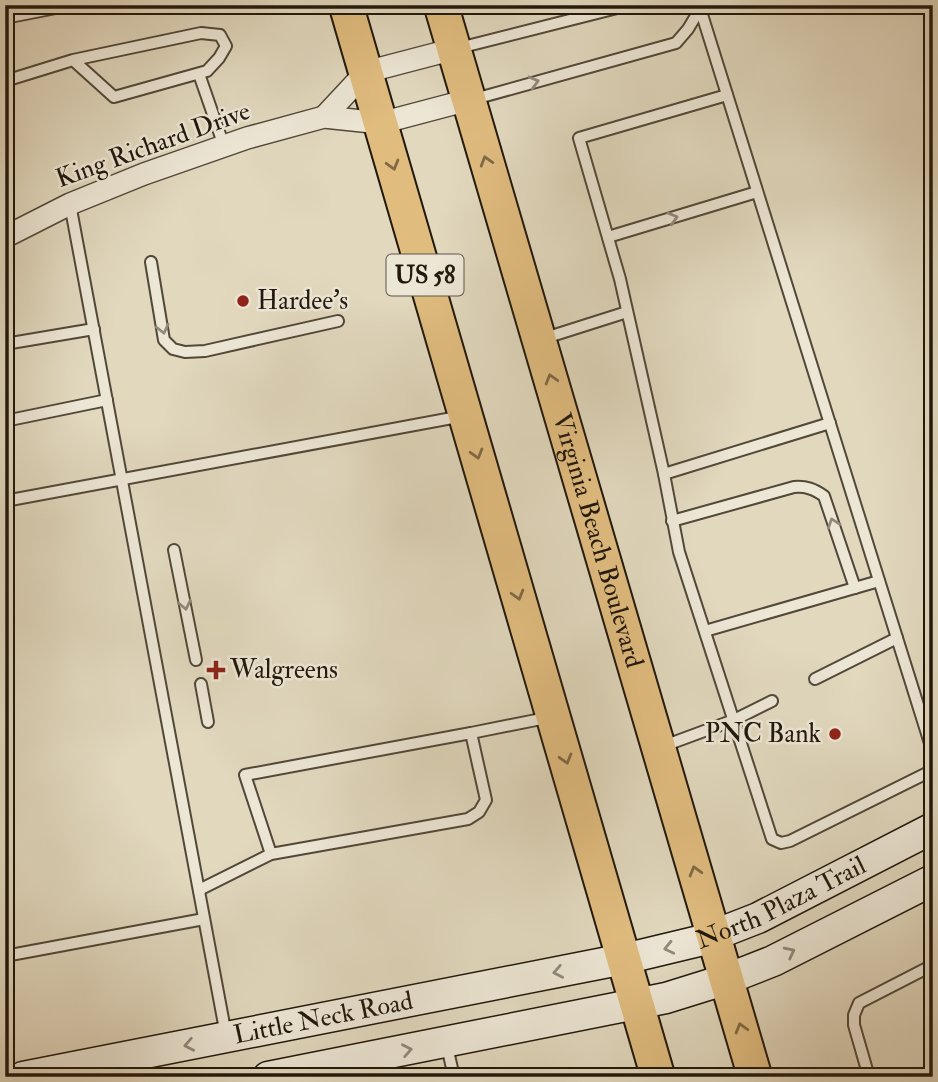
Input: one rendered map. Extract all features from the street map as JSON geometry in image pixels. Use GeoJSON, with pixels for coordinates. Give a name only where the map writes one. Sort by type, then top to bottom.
{"type":"FeatureCollection","features":[{"type":"Feature","properties":{"kind":"main road","name":"US 58"},"geometry":{"type":"LineString","coordinates":[[346,5],[658,1077]]}},
{"type":"Feature","properties":{"kind":"main road","name":"Virginia Beach Boulevard"},"geometry":{"type":"LineString","coordinates":[[441,5],[755,1077]]}},
{"type":"Feature","properties":{"kind":"street"},"geometry":{"type":"LineString","coordinates":[[324,117],[366,72],[454,49]]}},
{"type":"Feature","properties":{"kind":"street"},"geometry":{"type":"LineString","coordinates":[[380,123],[468,100]]}},
{"type":"Feature","properties":{"kind":"street","name":"King Richard Drive"},"geometry":{"type":"LineString","coordinates":[[5,237],[70,204],[144,174],[247,138],[324,117],[380,123]]}},
{"type":"Feature","properties":{"kind":"street","name":"North Plaza Trail"},"geometry":{"type":"LineString","coordinates":[[624,959],[699,941],[758,918],[933,828]]}},
{"type":"Feature","properties":{"kind":"street","name":"North Plaza Trail"},"geometry":{"type":"LineString","coordinates":[[637,1003],[666,998],[773,961],[933,880]]}},
{"type":"Feature","properties":{"kind":"street","name":"Little Neck Road"},"geometry":{"type":"LineString","coordinates":[[23,1077],[624,959]]}},
{"type":"Feature","properties":{"kind":"street","name":"Little Neck Road"},"geometry":{"type":"LineString","coordinates":[[268,1077],[366,1063],[446,1042],[637,1003]]}},
{"type":"Feature","properties":{"kind":"lane"},"geometry":{"type":"LineString","coordinates":[[5,18],[71,5]]}},
{"type":"Feature","properties":{"kind":"lane"},"geometry":{"type":"LineString","coordinates":[[454,49],[629,5]]}},
{"type":"Feature","properties":{"kind":"lane"},"geometry":{"type":"LineString","coordinates":[[697,7],[715,5]]}},
{"type":"Feature","properties":{"kind":"lane"},"geometry":{"type":"LineString","coordinates":[[697,7],[897,638],[929,729],[933,753]]}},
{"type":"Feature","properties":{"kind":"lane"},"geometry":{"type":"LineString","coordinates":[[468,100],[676,43],[688,29],[697,7]]}},
{"type":"Feature","properties":{"kind":"lane"},"geometry":{"type":"LineString","coordinates":[[5,81],[73,60],[201,33],[220,36],[226,46],[207,71],[114,97],[73,60]]}},
{"type":"Feature","properties":{"kind":"lane"},"geometry":{"type":"LineString","coordinates":[[199,74],[224,146]]}},
{"type":"Feature","properties":{"kind":"lane"},"geometry":{"type":"LineString","coordinates":[[727,95],[579,138],[627,312],[679,552],[772,839],[781,843],[790,841],[933,770]]}},
{"type":"Feature","properties":{"kind":"lane"},"geometry":{"type":"LineString","coordinates":[[608,237],[757,192]]}},
{"type":"Feature","properties":{"kind":"lane"},"geometry":{"type":"LineString","coordinates":[[70,204],[226,1038]]}},
{"type":"Feature","properties":{"kind":"lane"},"geometry":{"type":"LineString","coordinates":[[151,262],[164,340],[173,349],[186,352],[205,351],[338,321]]}},
{"type":"Feature","properties":{"kind":"lane"},"geometry":{"type":"LineString","coordinates":[[539,339],[627,312]]}},
{"type":"Feature","properties":{"kind":"lane"},"geometry":{"type":"LineString","coordinates":[[5,344],[94,329]]}},
{"type":"Feature","properties":{"kind":"lane"},"geometry":{"type":"LineString","coordinates":[[5,421],[107,400]]}},
{"type":"Feature","properties":{"kind":"lane"},"geometry":{"type":"LineString","coordinates":[[5,501],[466,415]]}},
{"type":"Feature","properties":{"kind":"lane"},"geometry":{"type":"LineString","coordinates":[[664,474],[830,423]]}},
{"type":"Feature","properties":{"kind":"lane"},"geometry":{"type":"LineString","coordinates":[[672,521],[794,487],[804,486],[816,490],[824,496],[855,588]]}},
{"type":"Feature","properties":{"kind":"lane"},"geometry":{"type":"LineString","coordinates":[[174,550],[196,660]]}},
{"type":"Feature","properties":{"kind":"lane"},"geometry":{"type":"LineString","coordinates":[[705,631],[879,581]]}},
{"type":"Feature","properties":{"kind":"lane"},"geometry":{"type":"LineString","coordinates":[[816,679],[897,638]]}},
{"type":"Feature","properties":{"kind":"lane"},"geometry":{"type":"LineString","coordinates":[[201,684],[208,722]]}},
{"type":"Feature","properties":{"kind":"lane"},"geometry":{"type":"LineString","coordinates":[[659,748],[734,720],[772,701]]}},
{"type":"Feature","properties":{"kind":"lane"},"geometry":{"type":"LineString","coordinates":[[271,855],[245,775],[554,716]]}},
{"type":"Feature","properties":{"kind":"lane"},"geometry":{"type":"LineString","coordinates":[[199,891],[271,855],[468,819],[479,812],[486,800],[471,733]]}},
{"type":"Feature","properties":{"kind":"lane"},"geometry":{"type":"LineString","coordinates":[[5,956],[204,919]]}},
{"type":"Feature","properties":{"kind":"lane"},"geometry":{"type":"LineString","coordinates":[[869,1077],[855,1026],[854,1015],[859,1003],[933,965]]}},
{"type":"Feature","properties":{"kind":"lane"},"geometry":{"type":"LineString","coordinates":[[446,1042],[454,1077]]}},
{"type":"Feature","properties":{"kind":"place","name":"Hardee's"},"geometry":{"type":"Point","coordinates":[243,301]}},
{"type":"Feature","properties":{"kind":"place","name":"Walgreens"},"geometry":{"type":"Point","coordinates":[216,670]}},
{"type":"Feature","properties":{"kind":"place","name":"PNC Bank"},"geometry":{"type":"Point","coordinates":[835,734]}}]}
